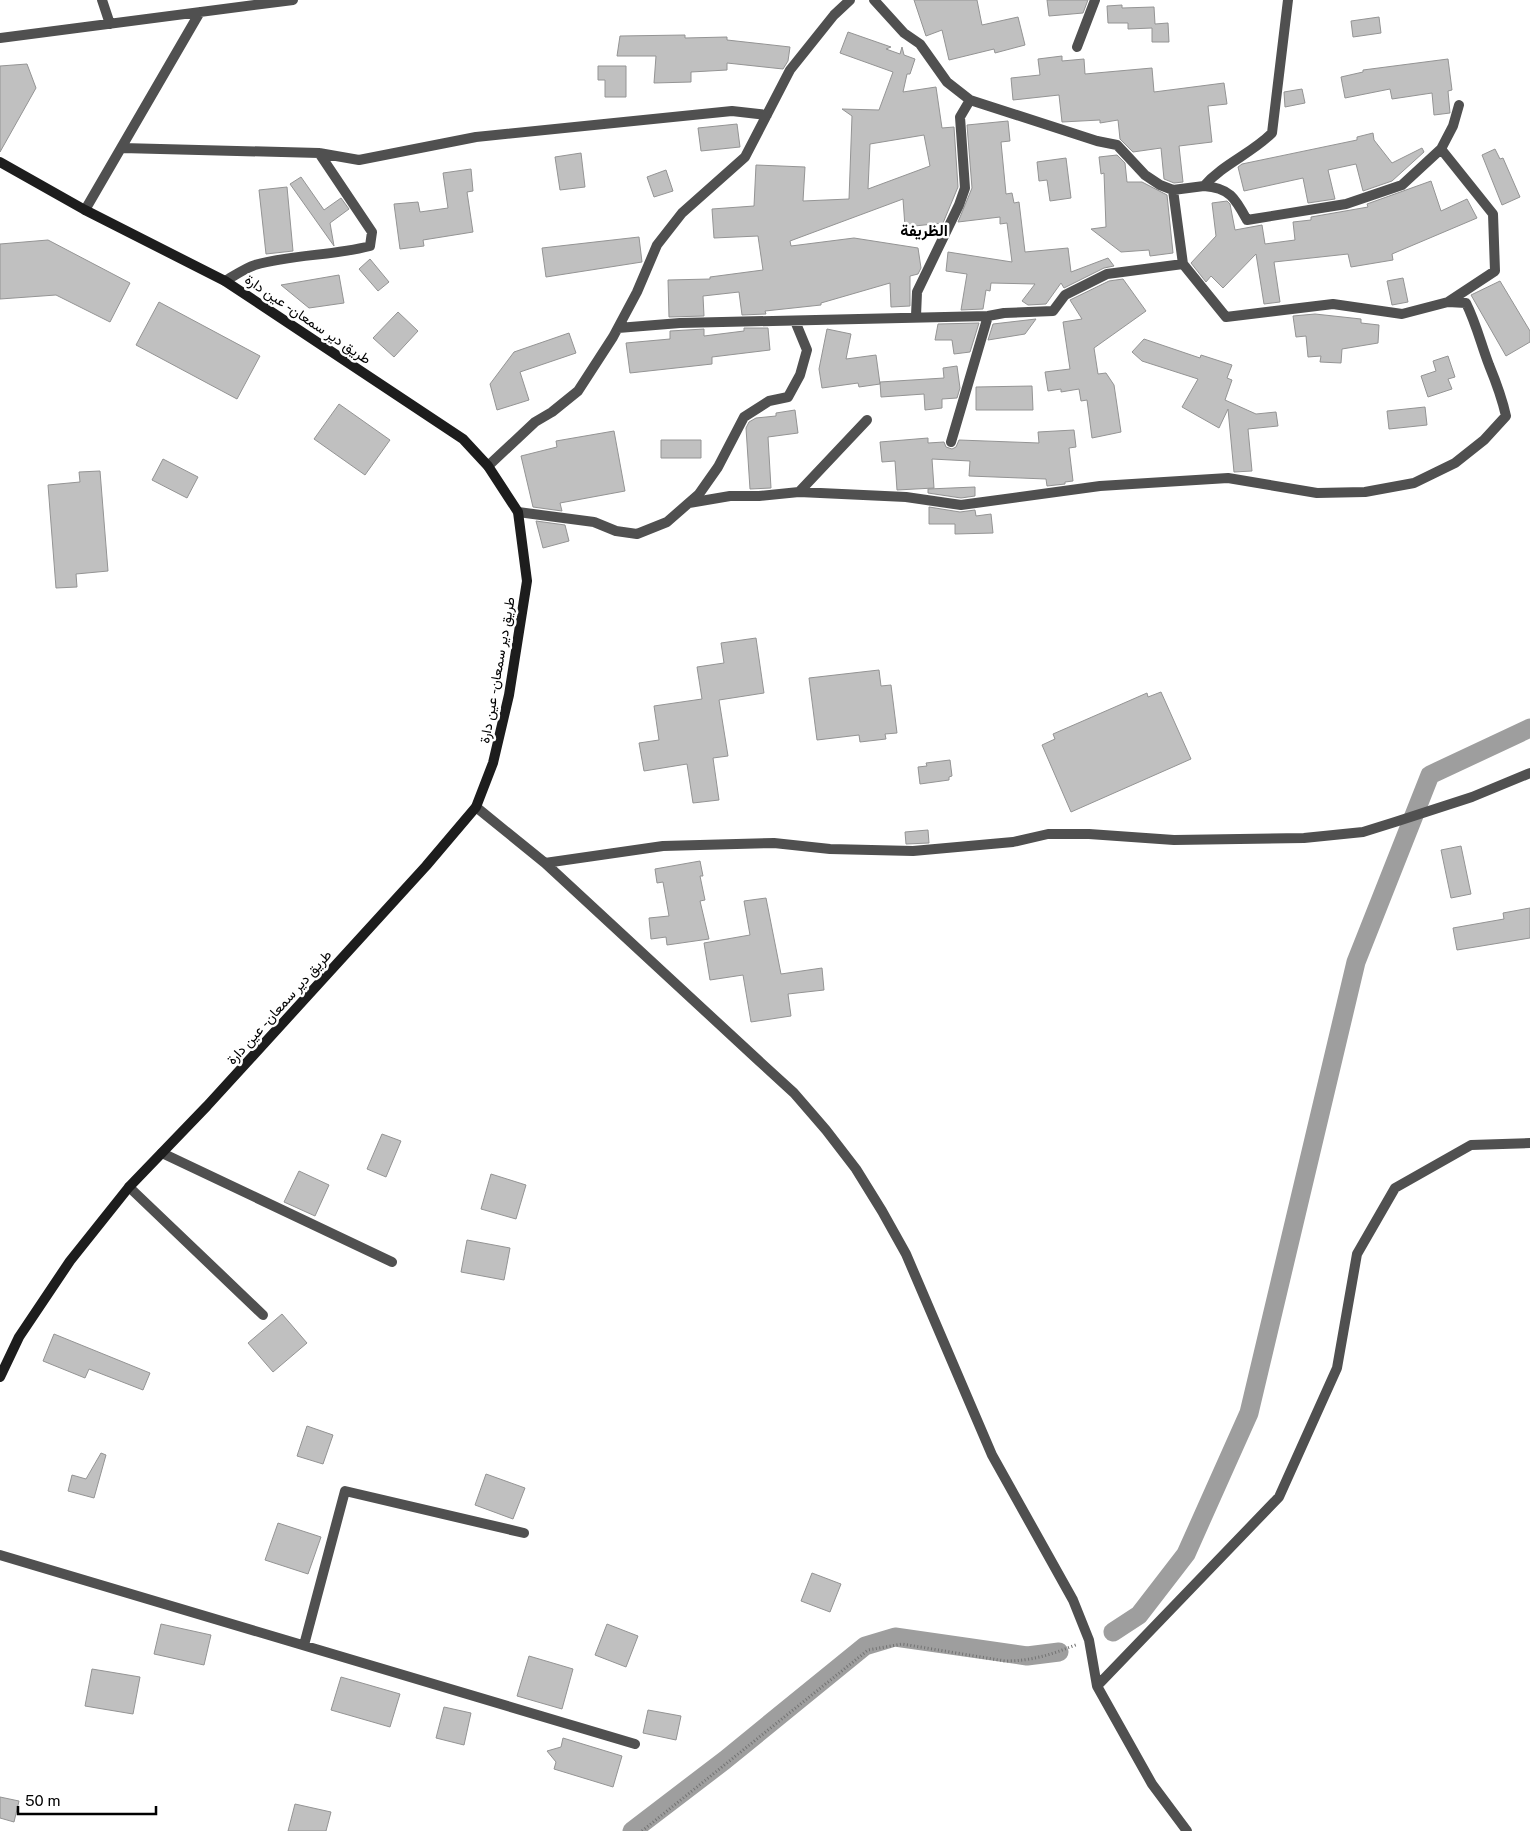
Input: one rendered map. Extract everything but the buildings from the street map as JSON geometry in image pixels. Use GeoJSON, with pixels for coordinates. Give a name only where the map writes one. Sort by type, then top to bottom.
{"type":"FeatureCollection","features":[{"type":"Feature","properties":{"kind":"main road","name":"طريق دير سمعان - عين دارة"},"geometry":{"type":"LineString","coordinates":[[0,162],[85,210],[225,281],[463,440],[488,466],[518,512],[527,581],[509,695],[493,763],[476,807],[426,866],[208,1106],[129,1187],[70,1261],[19,1337],[0,1377]]}},
{"type":"Feature","properties":{"kind":"street"},"geometry":{"type":"LineString","coordinates":[[102,0],[110,24]]}},
{"type":"Feature","properties":{"kind":"street"},"geometry":{"type":"LineString","coordinates":[[0,38],[293,0]]}},
{"type":"Feature","properties":{"kind":"street"},"geometry":{"type":"LineString","coordinates":[[488,466],[534,422],[552,412],[578,391],[618,328],[637,292],[657,245],[682,213],[745,157],[790,70],[834,15],[850,0]]}},
{"type":"Feature","properties":{"kind":"street"},"geometry":{"type":"LineString","coordinates":[[874,0],[904,33],[920,44],[947,82],[970,100],[1097,141],[1117,145],[1145,175],[1160,185],[1173,190],[1204,186],[1219,187],[1238,202],[1247,220],[1346,204],[1402,185],[1441,149],[1453,126],[1459,105]]}},
{"type":"Feature","properties":{"kind":"street"},"geometry":{"type":"LineString","coordinates":[[1077,47],[1095,0]]}},
{"type":"Feature","properties":{"kind":"street"},"geometry":{"type":"LineString","coordinates":[[1204,186],[1214,174],[1264,141],[1272,133],[1288,0]]}},
{"type":"Feature","properties":{"kind":"street"},"geometry":{"type":"LineString","coordinates":[[85,210],[200,12]]}},
{"type":"Feature","properties":{"kind":"street"},"geometry":{"type":"LineString","coordinates":[[916,316],[917,292],[959,206],[965,188],[960,117],[970,100]]}},
{"type":"Feature","properties":{"kind":"street"},"geometry":{"type":"LineString","coordinates":[[122,148],[319,153],[359,160],[476,137],[732,111],[767,115]]}},
{"type":"Feature","properties":{"kind":"street"},"geometry":{"type":"LineString","coordinates":[[1441,149],[1493,214],[1495,271],[1448,302]]}},
{"type":"Feature","properties":{"kind":"street"},"geometry":{"type":"LineString","coordinates":[[225,281],[254,265],[297,257],[349,251],[370,246],[372,232],[319,153]]}},
{"type":"Feature","properties":{"kind":"street"},"geometry":{"type":"LineString","coordinates":[[689,503],[730,496],[799,492],[906,497],[961,506],[1100,486],[1228,478],[1318,493],[1365,492],[1414,483],[1455,463],[1484,440],[1506,416],[1501,392],[1466,303],[1448,302],[1402,314],[1333,304],[1226,318],[1184,264],[1173,190]]}},
{"type":"Feature","properties":{"kind":"street"},"geometry":{"type":"LineString","coordinates":[[618,328],[680,323],[916,316],[988,316],[1004,313],[1053,311],[1065,295],[1107,274],[1184,264]]}},
{"type":"Feature","properties":{"kind":"street"},"geometry":{"type":"LineString","coordinates":[[951,442],[988,316]]}},
{"type":"Feature","properties":{"kind":"street"},"geometry":{"type":"LineString","coordinates":[[518,512],[594,522],[616,531],[637,534],[667,522],[699,494],[718,467],[744,417],[769,401],[788,397],[800,375],[807,350],[795,321]]}},
{"type":"Feature","properties":{"kind":"street"},"geometry":{"type":"LineString","coordinates":[[799,492],[867,420]]}},
{"type":"Feature","properties":{"kind":"street"},"geometry":{"type":"LineString","coordinates":[[545,863],[663,846],[774,844],[830,849],[913,851],[1012,842],[1048,834],[1089,834],[1174,840],[1304,838],[1363,832],[1472,797],[1530,772]]}},
{"type":"Feature","properties":{"kind":"street"},"geometry":{"type":"LineString","coordinates":[[476,807],[545,863],[794,1094],[826,1130],[856,1169],[906,1254],[992,1455],[1072,1600],[1089,1640],[1097,1686],[1152,1784],[1187,1831]]}},
{"type":"Feature","properties":{"kind":"street"},"geometry":{"type":"LineString","coordinates":[[1097,1686],[1279,1497],[1338,1368],[1357,1254],[1394,1188],[1471,1145],[1530,1143]]}},
{"type":"Feature","properties":{"kind":"street"},"geometry":{"type":"LineString","coordinates":[[162,1154],[392,1262]]}},
{"type":"Feature","properties":{"kind":"street"},"geometry":{"type":"LineString","coordinates":[[129,1187],[263,1315]]}},
{"type":"Feature","properties":{"kind":"street"},"geometry":{"type":"LineString","coordinates":[[304,1645],[345,1491],[524,1534]]}},
{"type":"Feature","properties":{"kind":"street"},"geometry":{"type":"LineString","coordinates":[[0,1555],[636,1744]]}},
{"type":"Feature","properties":{"kind":"path"},"geometry":{"type":"LineString","coordinates":[[642,1831],[868,1650],[902,1644],[1005,1661],[1022,1661],[1055,1654],[1089,1640]]}},
{"type":"Feature","properties":{"kind":"waterway"},"geometry":{"type":"LineString","coordinates":[[1113,1632],[1139,1615],[1186,1554],[1249,1413],[1356,962],[1430,775],[1530,728]]}},
{"type":"Feature","properties":{"kind":"waterway"},"geometry":{"type":"LineString","coordinates":[[632,1831],[725,1760],[865,1646],[895,1637],[1027,1656],[1059,1652]]}},
{"type":"Feature","properties":{"kind":"district","name":"الظريفة"},"geometry":{"type":"Point","coordinates":[924,230]}}]}
